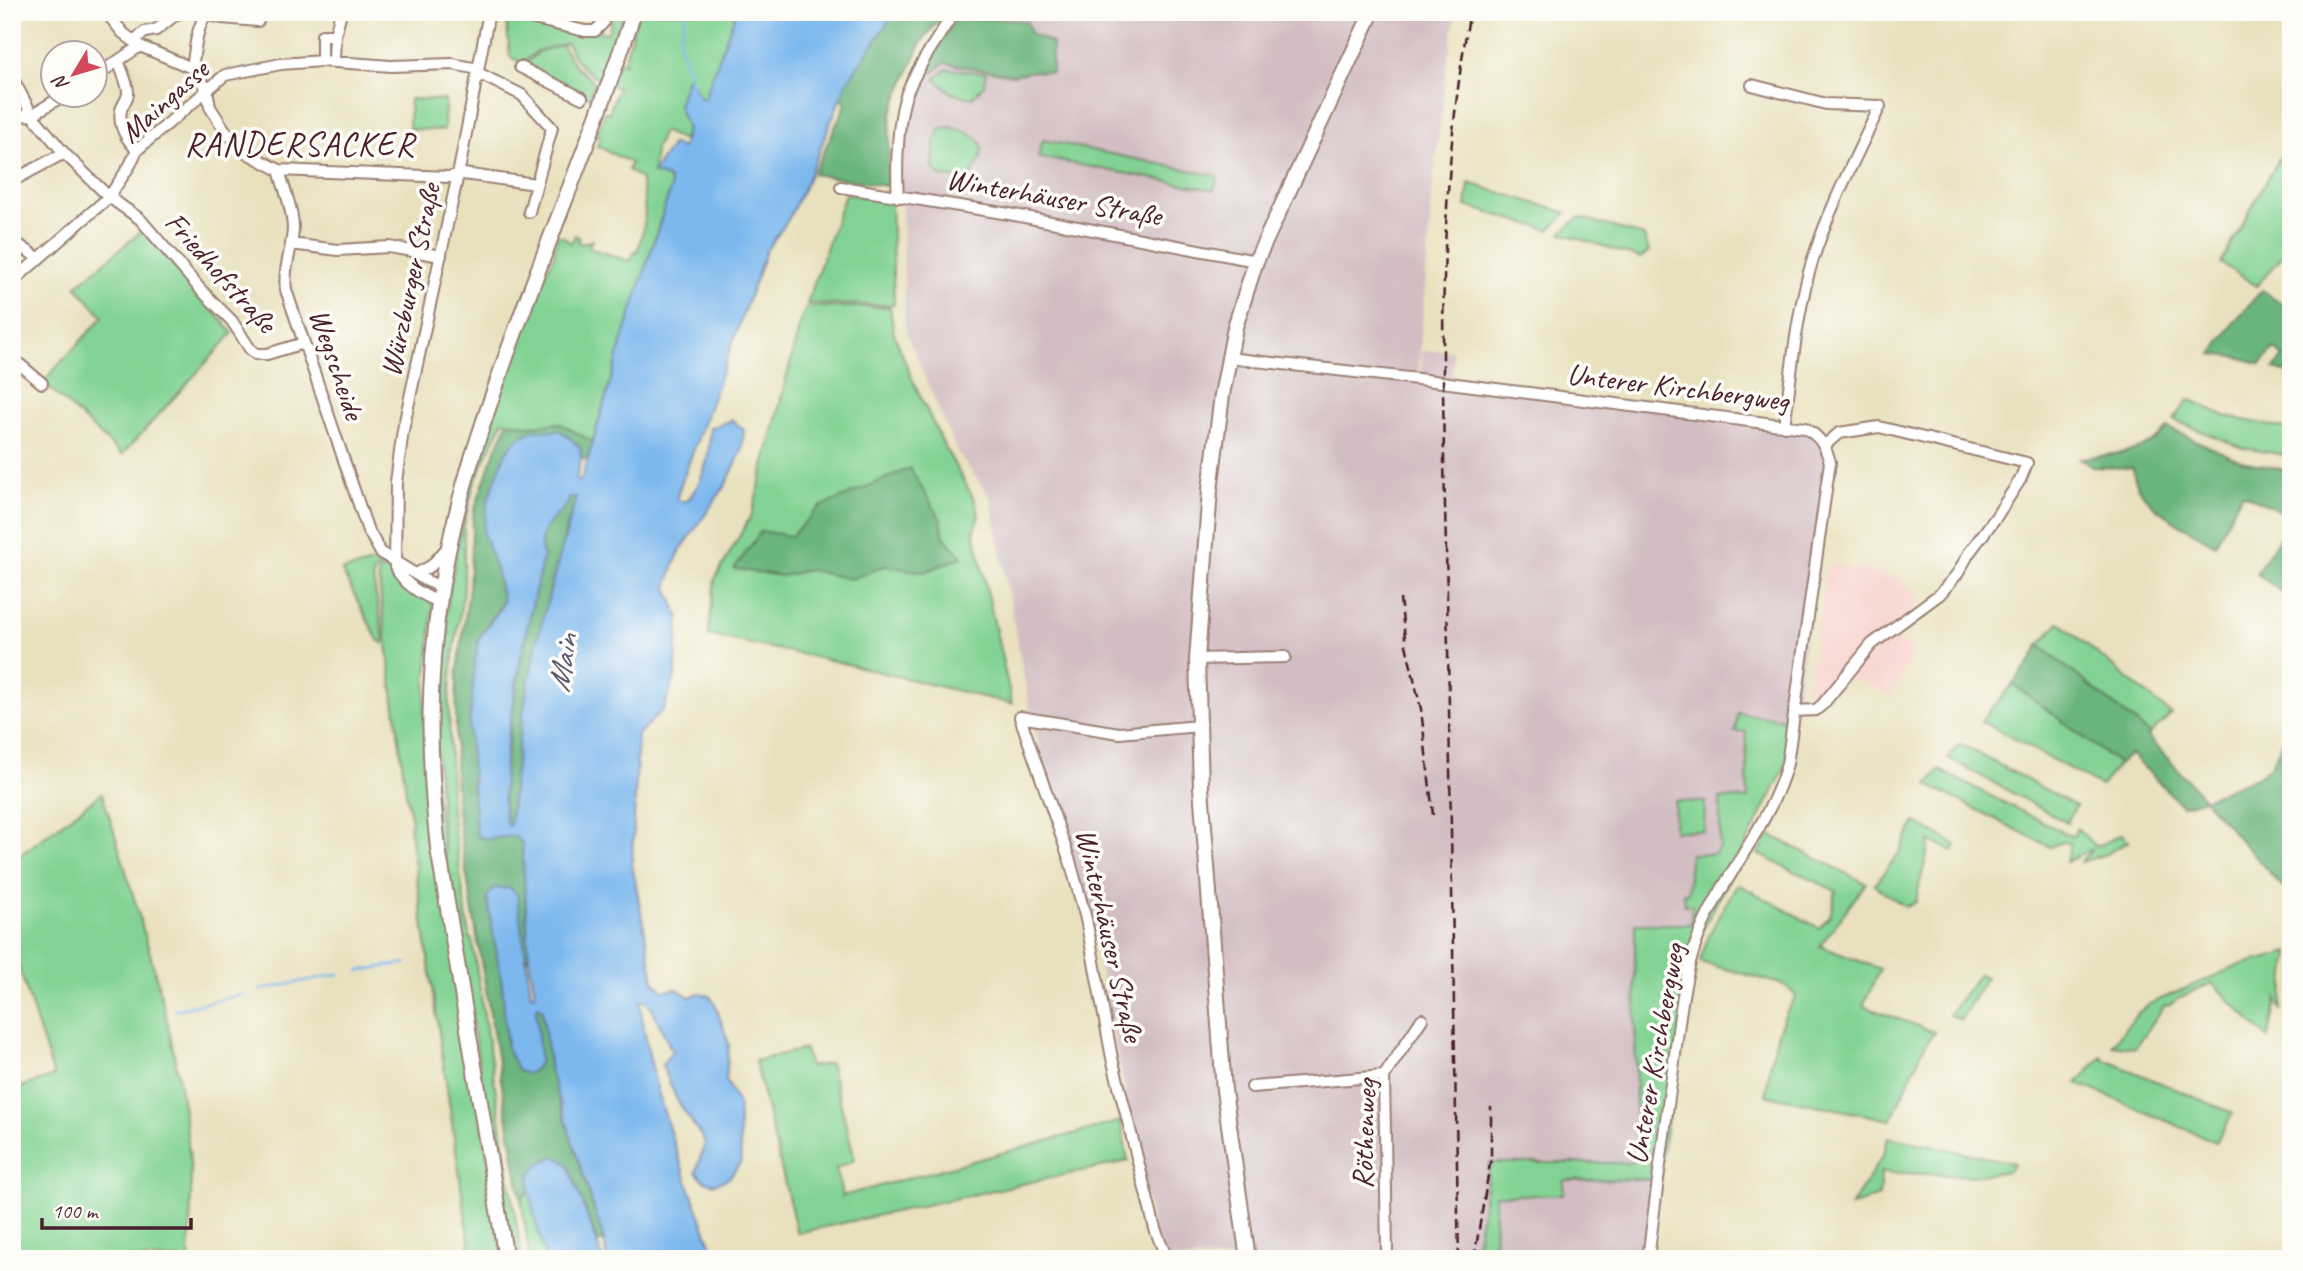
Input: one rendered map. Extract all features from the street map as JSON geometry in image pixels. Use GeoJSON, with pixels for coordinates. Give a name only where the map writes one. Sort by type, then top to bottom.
{"type":"FeatureCollection","features":[{"type":"Feature","properties":{"kind":"main road"},"geometry":{"type":"LineString","coordinates":[[506,1259],[438,848],[432,793],[429,715],[439,602],[475,444],[515,329],[600,110],[634,12]]}},
{"type":"Feature","properties":{"kind":"main road"},"geometry":{"type":"LineString","coordinates":[[1248,1259],[1224,1090],[1201,787],[1197,659],[1210,490],[1228,358],[1256,261],[1372,12]]}},
{"type":"Feature","properties":{"kind":"street"},"geometry":{"type":"LineString","coordinates":[[106,12],[137,43],[192,68],[207,89],[210,107],[226,132],[247,153],[279,170],[449,177],[457,175],[537,184],[529,212]]}},
{"type":"Feature","properties":{"kind":"street"},"geometry":{"type":"LineString","coordinates":[[108,69],[119,62],[145,32],[156,30],[179,12]]}},
{"type":"Feature","properties":{"kind":"street"},"geometry":{"type":"LineString","coordinates":[[191,12],[258,21]]}},
{"type":"Feature","properties":{"kind":"street"},"geometry":{"type":"LineString","coordinates":[[334,60],[335,35],[341,12]]}},
{"type":"Feature","properties":{"kind":"street","name":"Würzburger Straße"},"geometry":{"type":"LineString","coordinates":[[395,560],[396,482],[401,443],[489,12]]}},
{"type":"Feature","properties":{"kind":"street"},"geometry":{"type":"LineString","coordinates":[[503,12],[585,31],[596,31],[603,23],[606,12]]}},
{"type":"Feature","properties":{"kind":"street"},"geometry":{"type":"LineString","coordinates":[[898,197],[898,140],[908,89],[954,12]]}},
{"type":"Feature","properties":{"kind":"street"},"geometry":{"type":"LineString","coordinates":[[192,68],[198,36],[207,13]]}},
{"type":"Feature","properties":{"kind":"street"},"geometry":{"type":"LineString","coordinates":[[322,61],[322,35],[335,35]]}},
{"type":"Feature","properties":{"kind":"street","name":"Maingasse"},"geometry":{"type":"LineString","coordinates":[[12,282],[109,197],[136,150],[207,89],[225,75],[281,64],[334,60],[391,66],[453,64],[478,71],[522,95],[552,128],[537,184]]}},
{"type":"Feature","properties":{"kind":"street"},"geometry":{"type":"LineString","coordinates":[[119,62],[128,89],[121,111],[122,128],[126,139],[136,150]]}},
{"type":"Feature","properties":{"kind":"street"},"geometry":{"type":"LineString","coordinates":[[520,67],[582,98]]}},
{"type":"Feature","properties":{"kind":"street"},"geometry":{"type":"LineString","coordinates":[[12,76],[32,115],[64,153],[109,197]]}},
{"type":"Feature","properties":{"kind":"street"},"geometry":{"type":"LineString","coordinates":[[1752,85],[1826,104],[1880,106],[1824,229],[1812,264],[1797,335],[1784,426]]}},
{"type":"Feature","properties":{"kind":"street"},"geometry":{"type":"LineString","coordinates":[[12,116],[32,115],[43,108]]}},
{"type":"Feature","properties":{"kind":"street"},"geometry":{"type":"LineString","coordinates":[[12,181],[64,153]]}},
{"type":"Feature","properties":{"kind":"street","name":"Wegscheide"},"geometry":{"type":"LineString","coordinates":[[279,170],[293,228],[285,265],[286,290],[370,535],[381,553],[395,560]]}},
{"type":"Feature","properties":{"kind":"street","name":"Winterhäuser Straße"},"geometry":{"type":"LineString","coordinates":[[841,187],[1017,216],[1256,261]]}},
{"type":"Feature","properties":{"kind":"street","name":"Friedhofstraße"},"geometry":{"type":"LineString","coordinates":[[109,197],[140,219],[201,290],[232,321],[256,354],[267,354],[304,343]]}},
{"type":"Feature","properties":{"kind":"street"},"geometry":{"type":"LineString","coordinates":[[12,240],[38,258]]}},
{"type":"Feature","properties":{"kind":"street"},"geometry":{"type":"LineString","coordinates":[[291,244],[338,250],[389,247],[441,256]]}},
{"type":"Feature","properties":{"kind":"street"},"geometry":{"type":"LineString","coordinates":[[12,358],[42,383]]}},
{"type":"Feature","properties":{"kind":"street","name":"Unterer Kirchbergweg"},"geometry":{"type":"LineString","coordinates":[[1228,358],[1805,428],[1825,445],[1830,461],[1787,764],[1780,789],[1696,943],[1685,985],[1648,1259]]}},
{"type":"Feature","properties":{"kind":"street"},"geometry":{"type":"LineString","coordinates":[[1794,711],[1816,710],[1872,644],[1940,594],[1958,573],[1969,553],[1996,517],[2020,480],[2027,463],[1879,427],[1839,433],[1825,445]]}},
{"type":"Feature","properties":{"kind":"street"},"geometry":{"type":"LineString","coordinates":[[416,574],[431,566],[450,545]]}},
{"type":"Feature","properties":{"kind":"street"},"geometry":{"type":"LineString","coordinates":[[395,560],[441,587]]}},
{"type":"Feature","properties":{"kind":"street"},"geometry":{"type":"LineString","coordinates":[[395,560],[395,567],[405,582],[428,598],[439,602]]}},
{"type":"Feature","properties":{"kind":"street"},"geometry":{"type":"LineString","coordinates":[[1197,659],[1285,657]]}},
{"type":"Feature","properties":{"kind":"street","name":"Winterhäuser Straße"},"geometry":{"type":"LineString","coordinates":[[1167,1259],[1154,1229],[1112,1058],[1086,919],[1070,861],[1020,717],[1119,733],[1199,726]]}},
{"type":"Feature","properties":{"kind":"street","name":"Röthenweg"},"geometry":{"type":"LineString","coordinates":[[1383,1259],[1387,1252],[1384,1076],[1422,1019]]}},
{"type":"Feature","properties":{"kind":"street"},"geometry":{"type":"LineString","coordinates":[[1252,1087],[1384,1076]]}},
{"type":"Feature","properties":{"kind":"shaded area"},"geometry":{"type":"Polygon","coordinates":[[[967,12],[1456,12],[1446,72],[1432,195],[1418,379],[1421,379],[1422,351],[1453,351],[1452,383],[1805,428],[1830,462],[1787,764],[1696,943],[1658,1179],[1642,1259],[1159,1259],[1090,918],[1032,722],[991,498],[956,450],[905,330],[901,180],[904,147],[916,91],[967,12]]]}},
{"type":"Feature","properties":{"kind":"shaded area"},"geometry":{"type":"Polygon","coordinates":[[[1828,564],[1893,576],[1917,592],[1916,619],[1891,637],[1914,649],[1892,696],[1853,678],[1820,697],[1807,689],[1828,564]]]}},
{"type":"Feature","properties":{"kind":"green space"},"geometry":{"type":"Polygon","coordinates":[[[614,12],[624,12],[609,57],[626,64],[624,62],[638,12],[737,12],[704,99],[700,99],[691,80],[687,79],[678,105],[687,129],[683,140],[663,131],[655,149],[653,173],[668,178],[671,187],[592,442],[559,423],[531,426],[503,421],[474,483],[464,526],[464,587],[449,702],[451,811],[522,1259],[511,1259],[444,849],[436,745],[443,637],[469,486],[480,445],[537,291],[554,256],[557,236],[562,236],[571,243],[575,235],[582,244],[592,240],[589,248],[630,261],[635,251],[637,252],[644,223],[645,207],[640,178],[628,170],[631,163],[597,146],[600,137],[596,135],[605,112],[609,113],[618,88],[581,66],[567,43],[537,51],[522,63],[510,57],[506,17],[608,33],[614,12]]]}},
{"type":"Feature","properties":{"kind":"green space"},"geometry":{"type":"Polygon","coordinates":[[[885,12],[945,12],[921,43],[891,113],[887,186],[813,174],[846,104],[834,85],[885,12]]]}},
{"type":"Feature","properties":{"kind":"green space"},"geometry":{"type":"Polygon","coordinates":[[[955,19],[1009,19],[1027,22],[1031,34],[1052,43],[1052,73],[1035,71],[1013,75],[944,63],[933,73],[928,65],[955,19]]]}},
{"type":"Feature","properties":{"kind":"green space"},"geometry":{"type":"Polygon","coordinates":[[[562,45],[575,66],[595,83],[589,97],[524,65],[540,51],[562,45]]]}},
{"type":"Feature","properties":{"kind":"green space"},"geometry":{"type":"Polygon","coordinates":[[[947,69],[986,73],[984,85],[972,98],[952,93],[935,79],[947,69]]]}},
{"type":"Feature","properties":{"kind":"green space"},"geometry":{"type":"Polygon","coordinates":[[[410,99],[445,100],[444,130],[409,129],[410,99]]]}},
{"type":"Feature","properties":{"kind":"green space"},"geometry":{"type":"Polygon","coordinates":[[[952,127],[973,136],[982,147],[979,161],[967,180],[940,176],[933,168],[935,140],[941,128],[952,127]]]}},
{"type":"Feature","properties":{"kind":"green space"},"geometry":{"type":"Polygon","coordinates":[[[2291,137],[2291,246],[2257,286],[2221,263],[2291,137]]]}},
{"type":"Feature","properties":{"kind":"green space"},"geometry":{"type":"Polygon","coordinates":[[[1043,140],[1218,176],[1214,190],[1038,157],[1043,140]]]}},
{"type":"Feature","properties":{"kind":"green space"},"geometry":{"type":"Polygon","coordinates":[[[1469,183],[1567,213],[1549,230],[1466,206],[1469,183]]]}},
{"type":"Feature","properties":{"kind":"green space"},"geometry":{"type":"Polygon","coordinates":[[[845,194],[891,200],[894,305],[807,304],[845,194]]]}},
{"type":"Feature","properties":{"kind":"green space"},"geometry":{"type":"Polygon","coordinates":[[[1579,217],[1644,236],[1649,251],[1641,258],[1561,233],[1579,217]]]}},
{"type":"Feature","properties":{"kind":"green space"},"geometry":{"type":"Polygon","coordinates":[[[143,230],[233,333],[122,455],[43,382],[103,317],[76,286],[143,230]]]}},
{"type":"Feature","properties":{"kind":"green space"},"geometry":{"type":"Polygon","coordinates":[[[2262,290],[2291,309],[2291,374],[2274,369],[2283,357],[2274,349],[2261,364],[2212,354],[2234,322],[2262,290]]]}},
{"type":"Feature","properties":{"kind":"green space"},"geometry":{"type":"Polygon","coordinates":[[[807,307],[890,307],[894,334],[913,381],[943,444],[975,501],[979,516],[974,531],[1012,704],[834,661],[708,635],[715,579],[752,514],[802,316],[807,307]]]}},
{"type":"Feature","properties":{"kind":"green space"},"geometry":{"type":"Polygon","coordinates":[[[2189,399],[2225,416],[2291,430],[2291,456],[2243,448],[2174,420],[2189,399]]]}},
{"type":"Feature","properties":{"kind":"green space"},"geometry":{"type":"Polygon","coordinates":[[[508,422],[531,426],[559,423],[593,442],[587,459],[581,459],[580,447],[561,431],[496,569],[503,601],[479,638],[469,729],[476,832],[479,837],[487,839],[515,836],[522,843],[529,959],[487,897],[502,984],[507,1048],[540,1060],[536,1009],[538,1006],[542,1009],[550,1071],[604,1240],[598,1243],[568,1164],[554,1156],[530,1175],[530,1191],[521,1199],[457,812],[457,677],[469,587],[473,514],[508,422]]]}},
{"type":"Feature","properties":{"kind":"green space"},"geometry":{"type":"Polygon","coordinates":[[[2168,428],[2241,461],[2291,471],[2291,516],[2242,493],[2215,545],[2177,523],[2152,504],[2136,482],[2133,468],[2093,467],[2080,458],[2128,452],[2149,444],[2168,428]]]}},
{"type":"Feature","properties":{"kind":"green space"},"geometry":{"type":"Polygon","coordinates":[[[910,468],[941,520],[944,537],[962,557],[924,572],[884,566],[851,579],[809,570],[782,576],[734,569],[761,531],[791,536],[820,507],[910,468]]]}},
{"type":"Feature","properties":{"kind":"green space"},"geometry":{"type":"Polygon","coordinates":[[[576,497],[553,577],[534,659],[519,741],[508,826],[503,807],[504,776],[527,628],[543,558],[541,541],[546,527],[568,504],[569,498],[576,497]]]}},
{"type":"Feature","properties":{"kind":"green space"},"geometry":{"type":"Polygon","coordinates":[[[2291,521],[2291,599],[2256,573],[2291,521]]]}},
{"type":"Feature","properties":{"kind":"green space"},"geometry":{"type":"Polygon","coordinates":[[[380,561],[382,564],[373,578],[383,644],[378,640],[342,571],[380,561]]]}},
{"type":"Feature","properties":{"kind":"green space"},"geometry":{"type":"Polygon","coordinates":[[[389,565],[433,605],[424,713],[502,1259],[472,1259],[470,1247],[409,826],[412,822],[378,575],[380,570],[389,565]]]}},
{"type":"Feature","properties":{"kind":"green space"},"geometry":{"type":"Polygon","coordinates":[[[2059,622],[2171,714],[2150,734],[2039,645],[2059,622]]]}},
{"type":"Feature","properties":{"kind":"green space"},"geometry":{"type":"Polygon","coordinates":[[[2039,645],[2150,734],[2148,737],[2205,799],[2259,776],[2271,766],[2291,724],[2291,897],[2204,799],[2182,806],[2131,754],[2119,764],[2013,684],[2039,645]]]}},
{"type":"Feature","properties":{"kind":"green space"},"geometry":{"type":"Polygon","coordinates":[[[2013,684],[2119,764],[2101,786],[1981,721],[2013,684]]]}},
{"type":"Feature","properties":{"kind":"green space"},"geometry":{"type":"Polygon","coordinates":[[[1738,713],[1793,720],[1787,764],[1696,943],[1658,1179],[1564,1180],[1563,1195],[1495,1195],[1494,1259],[1474,1259],[1490,1163],[1625,1163],[1632,1162],[1636,1157],[1635,924],[1691,924],[1692,905],[1684,905],[1683,893],[1688,893],[1690,854],[1714,854],[1720,847],[1720,798],[1748,799],[1746,732],[1735,732],[1738,713]]]}},
{"type":"Feature","properties":{"kind":"green space"},"geometry":{"type":"Polygon","coordinates":[[[1960,744],[2076,806],[2067,823],[1948,758],[1960,744]]]}},
{"type":"Feature","properties":{"kind":"green space"},"geometry":{"type":"Polygon","coordinates":[[[1939,770],[2073,837],[2077,828],[2096,847],[2122,834],[2128,842],[2106,854],[2081,862],[2092,849],[2066,862],[2071,843],[2062,842],[2050,847],[1928,785],[1939,770]]]}},
{"type":"Feature","properties":{"kind":"green space"},"geometry":{"type":"Polygon","coordinates":[[[102,793],[154,971],[175,1061],[190,1165],[189,1259],[12,1259],[12,1090],[54,1076],[12,946],[12,849],[20,855],[102,793]]]}},
{"type":"Feature","properties":{"kind":"green space"},"geometry":{"type":"Polygon","coordinates":[[[1675,801],[1705,802],[1704,831],[1674,831],[1675,801]]]}},
{"type":"Feature","properties":{"kind":"green space"},"geometry":{"type":"Polygon","coordinates":[[[1915,822],[1956,845],[1953,851],[1930,841],[1916,902],[1906,907],[1874,885],[1899,853],[1915,822]]]}},
{"type":"Feature","properties":{"kind":"green space"},"geometry":{"type":"Polygon","coordinates":[[[1770,835],[1866,883],[1820,946],[1880,969],[1863,1006],[1934,1032],[1923,1049],[1891,1120],[1766,1095],[1779,1031],[1796,996],[1785,985],[1700,962],[1711,932],[1738,884],[1819,928],[1830,916],[1836,891],[1758,854],[1770,835]]]}},
{"type":"Feature","properties":{"kind":"green space"},"geometry":{"type":"Polygon","coordinates":[[[2289,952],[2281,1011],[2277,998],[2268,1038],[2212,983],[2180,997],[2168,1006],[2165,1005],[2135,1048],[2112,1045],[2138,1013],[2149,1004],[2240,965],[2289,952]]]}},
{"type":"Feature","properties":{"kind":"green space"},"geometry":{"type":"Polygon","coordinates":[[[1979,974],[1986,977],[1961,1020],[1949,1015],[1979,974]]]}},
{"type":"Feature","properties":{"kind":"green space"},"geometry":{"type":"Polygon","coordinates":[[[805,1049],[810,1067],[830,1063],[855,1160],[836,1168],[842,1196],[1121,1121],[1128,1161],[797,1233],[755,1061],[805,1049]]]}},
{"type":"Feature","properties":{"kind":"green space"},"geometry":{"type":"Polygon","coordinates":[[[2102,1056],[2105,1060],[2233,1113],[2216,1142],[2077,1083],[2102,1056]]]}},
{"type":"Feature","properties":{"kind":"green space"},"geometry":{"type":"Polygon","coordinates":[[[1888,1137],[2014,1163],[2009,1171],[1971,1176],[1881,1172],[1879,1196],[1851,1206],[1883,1155],[1888,1137]]]}},
{"type":"Feature","properties":{"kind":"green space"},"geometry":{"type":"Polygon","coordinates":[[[530,1191],[546,1259],[530,1259],[521,1199],[530,1191]]]}},
{"type":"Feature","properties":{"kind":"water","name":"Main"},"geometry":{"type":"Polygon","coordinates":[[[736,12],[895,12],[847,82],[807,181],[788,220],[766,251],[677,496],[679,501],[687,501],[702,476],[709,448],[710,428],[732,420],[744,430],[742,451],[725,486],[680,551],[673,567],[667,587],[679,617],[675,678],[663,710],[638,734],[632,864],[654,981],[663,991],[677,989],[690,997],[699,993],[710,996],[715,1004],[729,1044],[726,1080],[738,1104],[741,1162],[729,1178],[715,1184],[704,1181],[696,1172],[705,1142],[677,1100],[662,1065],[672,1051],[652,1008],[644,1000],[640,1002],[660,1100],[681,1165],[717,1259],[607,1259],[604,1240],[550,1071],[542,1009],[538,1006],[536,1009],[540,1060],[537,1067],[528,1074],[518,1071],[507,1048],[502,984],[487,897],[494,888],[510,888],[517,894],[531,994],[535,993],[529,959],[522,843],[514,836],[487,839],[479,837],[476,832],[469,729],[475,661],[479,638],[503,601],[496,569],[483,533],[488,500],[505,454],[516,440],[534,430],[561,431],[580,447],[581,459],[576,481],[582,478],[671,187],[668,178],[653,173],[672,144],[682,148],[687,129],[678,105],[687,78],[691,80],[700,98],[704,99],[736,12]],[[576,497],[569,498],[568,504],[546,527],[541,540],[543,557],[522,653],[508,737],[504,805],[508,826],[531,669],[576,497]]]}},
{"type":"Feature","properties":{"kind":"water"},"geometry":{"type":"Polygon","coordinates":[[[554,1156],[568,1164],[603,1259],[546,1259],[531,1201],[530,1179],[536,1167],[554,1156]]]}},
{"type":"Feature","properties":{"kind":"waterway"},"geometry":{"type":"LineString","coordinates":[[686,12],[679,42],[692,83]]}},
{"type":"Feature","properties":{"kind":"waterway"},"geometry":{"type":"LineString","coordinates":[[359,971],[407,963]]}},
{"type":"Feature","properties":{"kind":"waterway"},"geometry":{"type":"LineString","coordinates":[[260,990],[339,974]]}},
{"type":"Feature","properties":{"kind":"waterway"},"geometry":{"type":"LineString","coordinates":[[175,1010],[244,994]]}},
{"type":"Feature","properties":{"kind":"railway"},"geometry":{"type":"LineString","coordinates":[[1459,1259],[1443,375],[1446,229],[1451,157],[1470,12]]}},
{"type":"Feature","properties":{"kind":"railway"},"geometry":{"type":"LineString","coordinates":[[1400,599],[1406,645],[1421,709],[1433,815]]}},
{"type":"Feature","properties":{"kind":"railway"},"geometry":{"type":"LineString","coordinates":[[1474,1259],[1491,1158],[1491,1107]]}},
{"type":"Feature","properties":{"kind":"district","name":"RANDERSACKER"},"geometry":{"type":"Point","coordinates":[300,143]}}]}
